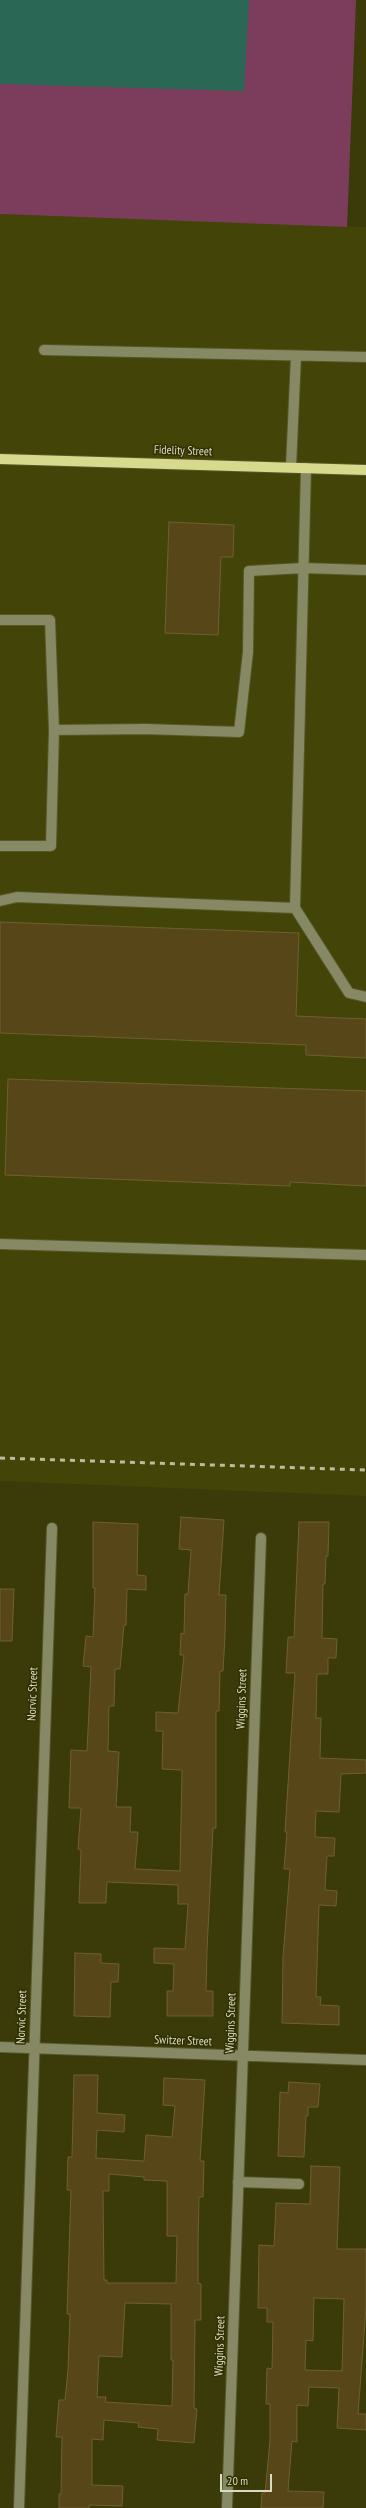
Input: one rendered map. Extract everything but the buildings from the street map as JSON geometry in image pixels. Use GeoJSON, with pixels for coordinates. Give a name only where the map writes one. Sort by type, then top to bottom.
{"type":"FeatureCollection","features":[{"type":"Feature","properties":{"kind":"main road","name":"Fidelity Street"},"geometry":{"type":"LineString","coordinates":[[0,459],[366,470]]}},
{"type":"Feature","properties":{"kind":"street"},"geometry":{"type":"LineString","coordinates":[[44,350],[366,357]]}},
{"type":"Feature","properties":{"kind":"street"},"geometry":{"type":"LineString","coordinates":[[291,467],[296,356]]}},
{"type":"Feature","properties":{"kind":"street"},"geometry":{"type":"LineString","coordinates":[[306,468],[295,908],[349,993],[366,997]]}},
{"type":"Feature","properties":{"kind":"street"},"geometry":{"type":"LineString","coordinates":[[54,730],[145,729],[239,732],[248,652],[249,570],[303,568],[366,570]]}},
{"type":"Feature","properties":{"kind":"street"},"geometry":{"type":"LineString","coordinates":[[0,620],[50,620],[54,730],[51,846],[0,846]]}},
{"type":"Feature","properties":{"kind":"street"},"geometry":{"type":"LineString","coordinates":[[0,901],[17,897],[295,908]]}},
{"type":"Feature","properties":{"kind":"street"},"geometry":{"type":"LineString","coordinates":[[0,1244],[366,1255]]}},
{"type":"Feature","properties":{"kind":"street","name":"Norvic Street"},"geometry":{"type":"LineString","coordinates":[[19,2508],[52,1528]]}},
{"type":"Feature","properties":{"kind":"street","name":"Wiggins Street"},"geometry":{"type":"LineString","coordinates":[[227,2508],[261,1538]]}},
{"type":"Feature","properties":{"kind":"street","name":"Switzer Street"},"geometry":{"type":"LineString","coordinates":[[0,2047],[366,2060]]}},
{"type":"Feature","properties":{"kind":"street"},"geometry":{"type":"LineString","coordinates":[[238,2182],[299,2184]]}},
{"type":"Feature","properties":{"kind":"shaded area"},"geometry":{"type":"Polygon","coordinates":[[[0,0],[356,0],[347,227],[0,214],[0,0]]]}},
{"type":"Feature","properties":{"kind":"shaded area"},"geometry":{"type":"Polygon","coordinates":[[[0,214],[366,227],[366,1496],[0,1481],[0,214]]]}},
{"type":"Feature","properties":{"kind":"water"},"geometry":{"type":"Polygon","coordinates":[[[0,0],[249,0],[244,91],[0,84],[0,0]]]}},
{"type":"Feature","properties":{"kind":"railway"},"geometry":{"type":"LineString","coordinates":[[0,1458],[366,1470]]}}]}
